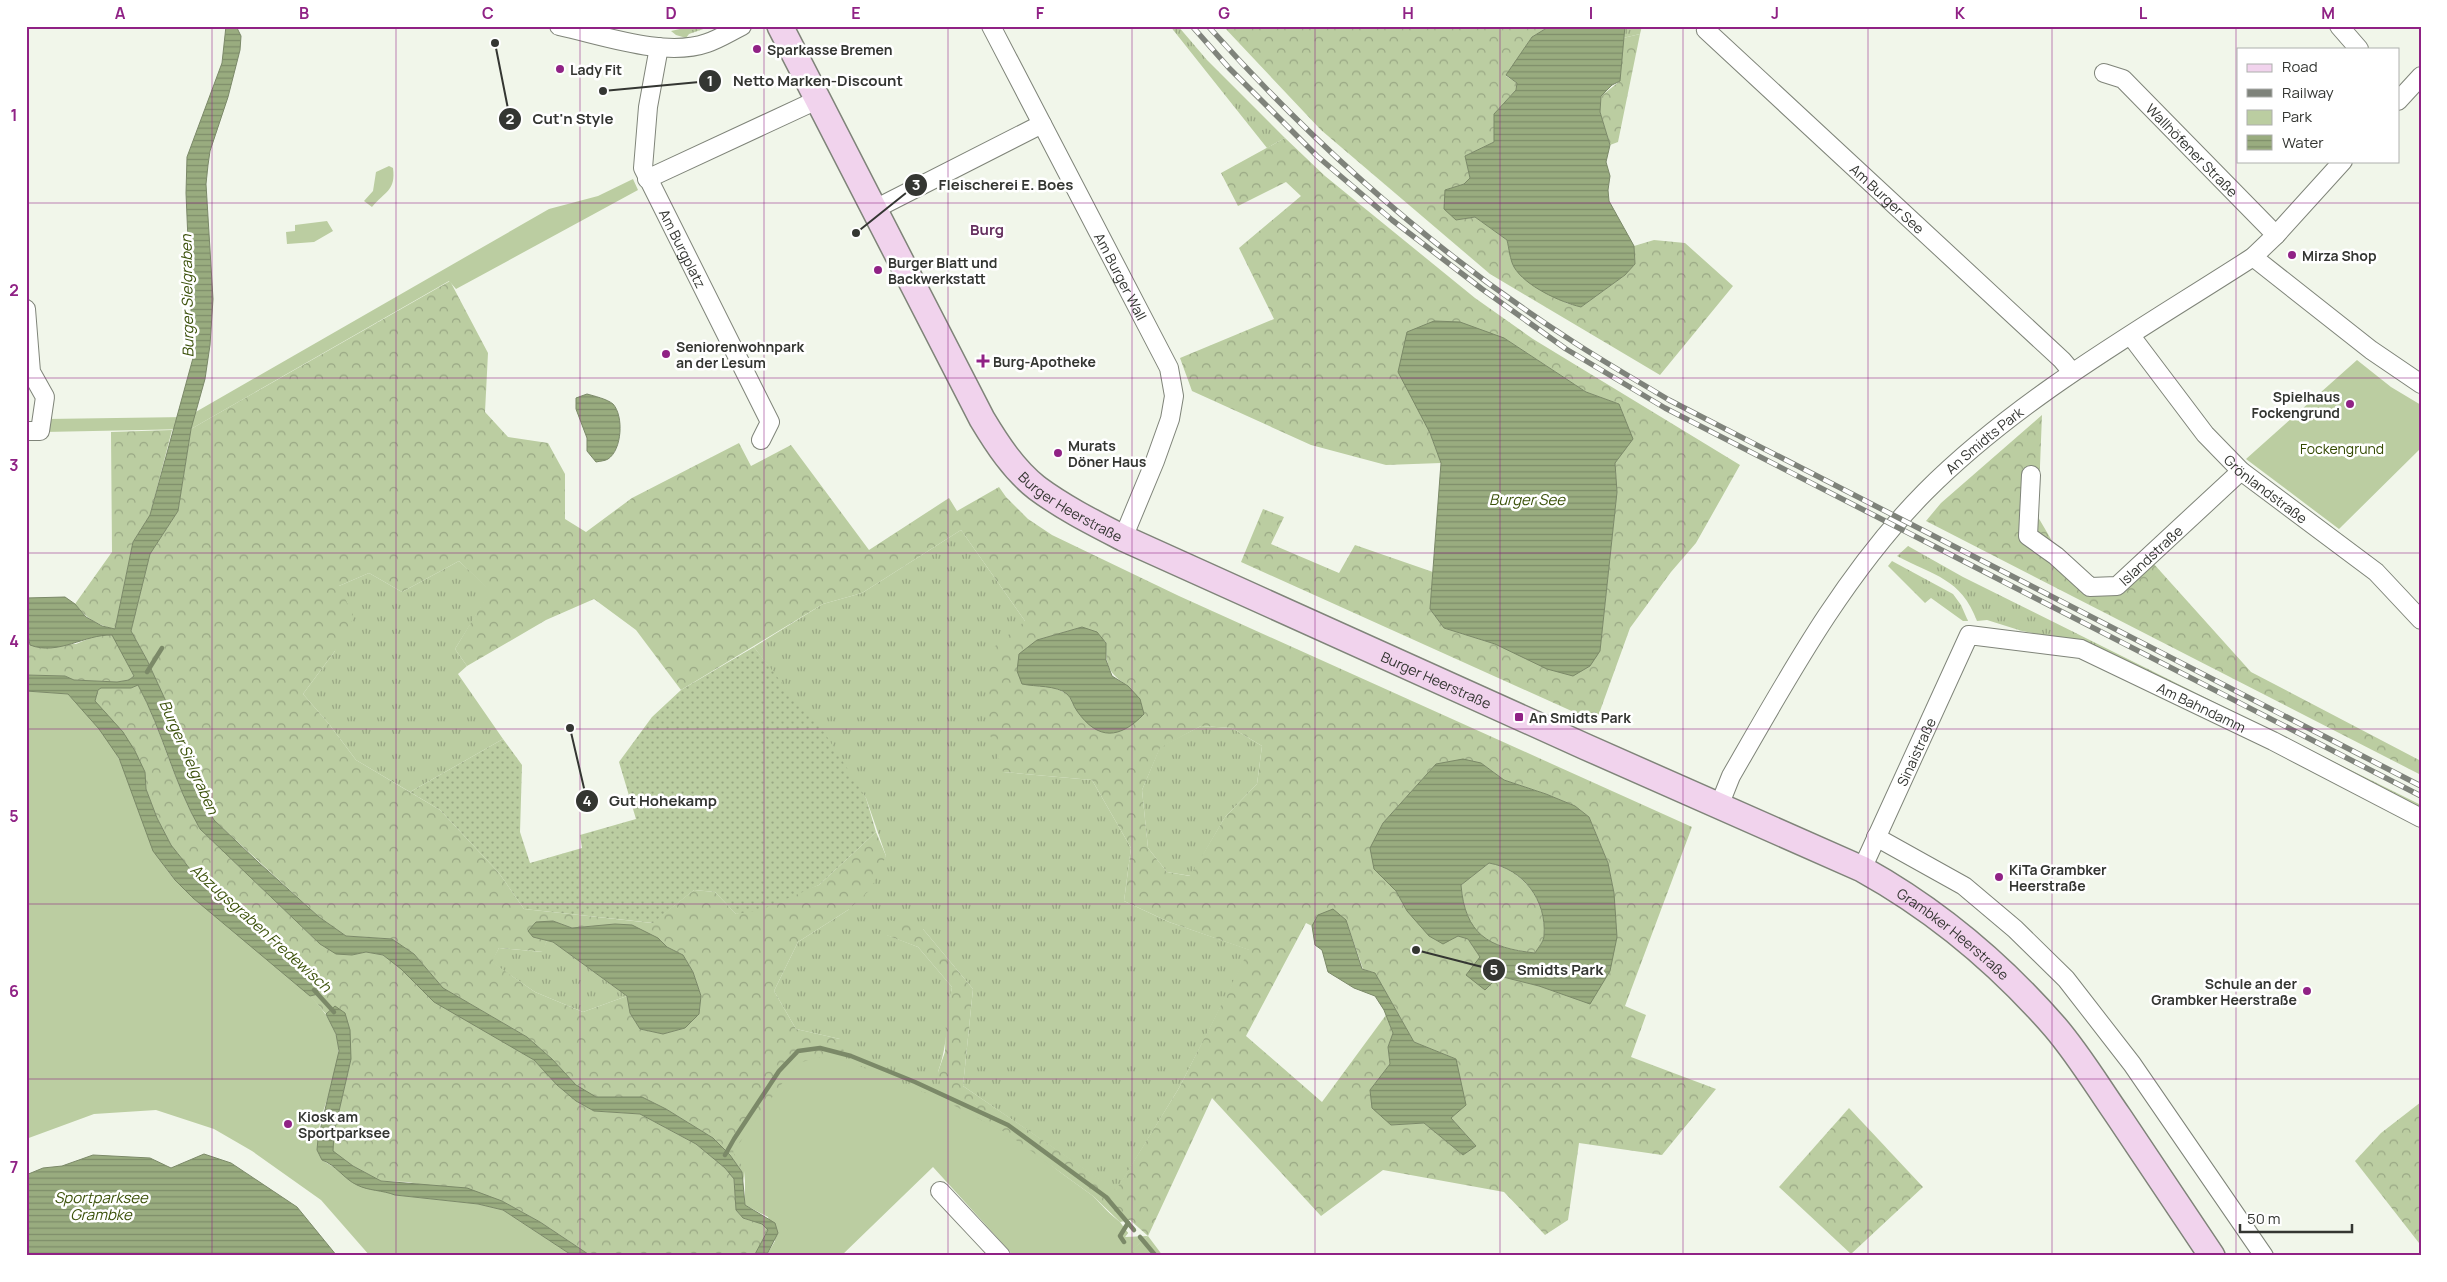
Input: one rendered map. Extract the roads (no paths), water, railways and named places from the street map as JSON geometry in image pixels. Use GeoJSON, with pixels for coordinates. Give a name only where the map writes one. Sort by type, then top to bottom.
{"type":"FeatureCollection","features":[{"type":"Feature","properties":{"kind":"main road","name":"Burger Heerstraße"},"geometry":{"type":"LineString","coordinates":[[780,26],[982,419],[999,446],[1036,487],[1088,521],[1586,747]]}},
{"type":"Feature","properties":{"kind":"main road","name":"Grambker Heerstraße"},"geometry":{"type":"LineString","coordinates":[[1586,747],[1862,869],[1900,891],[1985,955],[2056,1028],[2086,1069],[2212,1256]]}},
{"type":"Feature","properties":{"kind":"street"},"geometry":{"type":"LineString","coordinates":[[559,26],[659,47],[684,48],[707,43],[742,26]]}},
{"type":"Feature","properties":{"kind":"street","name":"Am Burger Wall"},"geometry":{"type":"LineString","coordinates":[[990,26],[1169,368],[1174,396],[1170,419],[1124,538]]}},
{"type":"Feature","properties":{"kind":"street","name":"Am Burger See"},"geometry":{"type":"LineString","coordinates":[[1708,26],[1706,30],[2062,360],[2072,372]]}},
{"type":"Feature","properties":{"kind":"street"},"geometry":{"type":"LineString","coordinates":[[2339,26],[2358,48]]}},
{"type":"Feature","properties":{"kind":"street","name":"Am Burgplatz"},"geometry":{"type":"LineString","coordinates":[[659,47],[647,118],[643,168],[647,180],[770,422],[761,440]]}},
{"type":"Feature","properties":{"kind":"street","name":"Wallhöfener Straße"},"geometry":{"type":"LineString","coordinates":[[2104,73],[2123,79],[2276,235]]}},
{"type":"Feature","properties":{"kind":"street"},"geometry":{"type":"LineString","coordinates":[[2400,96],[2421,76]]}},
{"type":"Feature","properties":{"kind":"street"},"geometry":{"type":"LineString","coordinates":[[647,180],[817,100]]}},
{"type":"Feature","properties":{"kind":"street"},"geometry":{"type":"LineString","coordinates":[[873,210],[1042,124]]}},
{"type":"Feature","properties":{"kind":"street","name":"An Smidts Park"},"geometry":{"type":"LineString","coordinates":[[1719,806],[1731,776],[1840,595],[1867,559],[1924,493],[1972,448],[2072,372],[2253,257],[2276,235],[2342,162]]}},
{"type":"Feature","properties":{"kind":"street"},"geometry":{"type":"LineString","coordinates":[[2253,257],[2371,350],[2421,384]]}},
{"type":"Feature","properties":{"kind":"street"},"geometry":{"type":"LineString","coordinates":[[26,309],[32,372],[45,397],[33,431]]}},
{"type":"Feature","properties":{"kind":"street","name":"Grönlandstraße"},"geometry":{"type":"LineString","coordinates":[[2131,336],[2205,434],[2241,471],[2376,572],[2421,620]]}},
{"type":"Feature","properties":{"kind":"street","name":"Islandstraße"},"geometry":{"type":"LineString","coordinates":[[2031,475],[2028,536],[2056,556],[2090,588],[2117,586],[2241,471]]}},
{"type":"Feature","properties":{"kind":"street","name":"Am Bahndamm"},"geometry":{"type":"LineString","coordinates":[[1969,634],[2081,649],[2273,741],[2421,818]]}},
{"type":"Feature","properties":{"kind":"street","name":"Sinaistraße"},"geometry":{"type":"LineString","coordinates":[[1862,869],[1969,634]]}},
{"type":"Feature","properties":{"kind":"street"},"geometry":{"type":"LineString","coordinates":[[1876,837],[1964,886],[2017,932],[2066,979],[2132,1064],[2264,1256]]}},
{"type":"Feature","properties":{"kind":"street"},"geometry":{"type":"LineString","coordinates":[[940,1191],[1001,1256]]}},
{"type":"Feature","properties":{"kind":"water"},"geometry":{"type":"Polygon","coordinates":[[[226,26],[236,26],[241,36],[240,50],[228,97],[210,151],[206,184],[213,299],[210,345],[205,379],[191,429],[178,511],[150,554],[131,631],[147,660],[180,732],[202,798],[214,820],[319,917],[346,936],[392,939],[414,954],[443,988],[527,1037],[552,1059],[576,1085],[596,1097],[642,1097],[666,1109],[713,1138],[730,1155],[742,1172],[745,1205],[775,1223],[778,1233],[766,1256],[754,1256],[768,1230],[762,1224],[743,1218],[736,1210],[734,1179],[725,1168],[696,1144],[640,1114],[594,1111],[576,1101],[557,1085],[534,1060],[434,1002],[401,969],[383,955],[366,952],[352,955],[336,954],[320,944],[200,829],[183,794],[155,721],[138,685],[131,688],[101,688],[98,690],[95,701],[123,732],[135,751],[145,772],[146,789],[157,818],[171,845],[190,869],[318,980],[318,994],[310,996],[193,898],[175,880],[153,851],[119,758],[99,729],[68,694],[26,691],[26,675],[65,676],[74,680],[117,682],[129,680],[134,676],[112,635],[51,648],[40,648],[30,645],[26,625],[26,598],[65,597],[75,604],[86,617],[102,626],[115,629],[133,542],[150,515],[193,358],[186,193],[187,157],[222,63],[226,26]]]}},
{"type":"Feature","properties":{"kind":"water"},"geometry":{"type":"Polygon","coordinates":[[[1550,26],[1625,26],[1620,81],[1612,85],[1601,96],[1600,112],[1610,145],[1606,162],[1610,176],[1609,201],[1634,246],[1635,264],[1625,275],[1581,307],[1553,297],[1526,281],[1514,267],[1507,240],[1475,217],[1456,220],[1444,209],[1445,190],[1464,184],[1470,178],[1465,156],[1494,142],[1494,114],[1516,90],[1517,83],[1506,75],[1532,37],[1550,26]]]}},
{"type":"Feature","properties":{"kind":"water","name":"Burger See"},"geometry":{"type":"Polygon","coordinates":[[[1434,321],[1460,322],[1504,338],[1586,392],[1619,404],[1633,439],[1615,463],[1617,492],[1600,651],[1590,666],[1573,676],[1547,669],[1495,644],[1444,628],[1430,609],[1441,463],[1430,433],[1398,372],[1407,332],[1434,321]]]}},
{"type":"Feature","properties":{"kind":"water"},"geometry":{"type":"Polygon","coordinates":[[[587,394],[613,404],[619,416],[619,441],[613,455],[608,459],[596,462],[587,451],[587,438],[576,409],[576,398],[587,394]]]}},
{"type":"Feature","properties":{"kind":"water"},"geometry":{"type":"Polygon","coordinates":[[[1082,627],[1097,632],[1106,643],[1106,660],[1112,676],[1128,686],[1140,699],[1144,714],[1118,732],[1101,732],[1093,728],[1077,711],[1067,694],[1057,689],[1022,684],[1017,671],[1019,654],[1037,640],[1082,627]]]}},
{"type":"Feature","properties":{"kind":"water"},"geometry":{"type":"Polygon","coordinates":[[[1463,759],[1481,763],[1504,780],[1575,806],[1589,817],[1608,863],[1614,893],[1617,937],[1610,971],[1590,1004],[1539,986],[1499,976],[1485,990],[1466,975],[1480,957],[1468,939],[1458,936],[1443,944],[1429,936],[1407,911],[1396,891],[1374,869],[1370,848],[1383,823],[1436,764],[1463,759]],[[1489,863],[1461,885],[1463,902],[1468,916],[1482,936],[1492,942],[1518,951],[1535,953],[1544,938],[1544,923],[1537,899],[1522,879],[1501,866],[1489,863]]]}},
{"type":"Feature","properties":{"kind":"water"},"geometry":{"type":"Polygon","coordinates":[[[1333,909],[1346,920],[1362,969],[1375,973],[1414,1042],[1456,1059],[1466,1105],[1451,1118],[1476,1146],[1463,1155],[1424,1123],[1391,1125],[1372,1108],[1370,1090],[1390,1064],[1388,1047],[1393,1033],[1384,1010],[1375,996],[1354,988],[1328,972],[1322,950],[1315,945],[1312,926],[1318,915],[1333,909]]]}},
{"type":"Feature","properties":{"kind":"water"},"geometry":{"type":"Polygon","coordinates":[[[553,921],[572,928],[615,924],[632,925],[658,938],[667,947],[683,955],[693,972],[701,996],[699,1014],[685,1028],[663,1034],[640,1029],[630,1013],[627,996],[553,942],[533,937],[528,931],[536,922],[553,921]]]}},
{"type":"Feature","properties":{"kind":"water"},"geometry":{"type":"Polygon","coordinates":[[[335,1006],[345,1013],[350,1030],[351,1059],[334,1133],[333,1151],[353,1166],[381,1181],[467,1188],[502,1201],[540,1222],[591,1256],[573,1256],[503,1210],[478,1204],[395,1195],[366,1188],[352,1182],[332,1165],[322,1160],[317,1150],[318,1139],[339,1051],[336,1034],[326,1014],[335,1006]]]}},
{"type":"Feature","properties":{"kind":"water","name":"Sportparksee Grambke"},"geometry":{"type":"Polygon","coordinates":[[[204,1154],[231,1163],[297,1207],[337,1256],[26,1256],[26,1175],[43,1168],[62,1166],[93,1155],[150,1158],[171,1168],[204,1154]]]}},
{"type":"Feature","properties":{"kind":"waterway"},"geometry":{"type":"LineString","coordinates":[[147,672],[162,648]]}},
{"type":"Feature","properties":{"kind":"waterway","name":"Abzugsgraben Fredewisch"},"geometry":{"type":"LineString","coordinates":[[314,990],[334,1012]]}},
{"type":"Feature","properties":{"kind":"waterway"},"geometry":{"type":"LineString","coordinates":[[725,1155],[779,1071],[798,1051],[820,1048],[851,1056],[915,1082],[1008,1125],[1106,1197],[1128,1223],[1120,1236],[1124,1242]]}},
{"type":"Feature","properties":{"kind":"waterway"},"geometry":{"type":"LineString","coordinates":[[1128,1223],[1134,1230]]}},
{"type":"Feature","properties":{"kind":"waterway"},"geometry":{"type":"LineString","coordinates":[[1140,1237],[1156,1256]]}},
{"type":"Feature","properties":{"kind":"railway"},"geometry":{"type":"LineString","coordinates":[[1192,26],[1229,68],[1317,156],[1392,220],[1482,289],[1566,349],[1665,408],[2421,796]]}},
{"type":"Feature","properties":{"kind":"railway"},"geometry":{"type":"LineString","coordinates":[[1208,26],[1290,113],[1378,195],[1471,271],[1594,355],[1669,400],[2421,786]]}},
{"type":"Feature","properties":{"kind":"place","name":"Cut'n Style"},"geometry":{"type":"Point","coordinates":[495,43]}},
{"type":"Feature","properties":{"kind":"place","name":"Sparkasse Bremen"},"geometry":{"type":"Point","coordinates":[757,49]}},
{"type":"Feature","properties":{"kind":"place","name":"Lady Fit"},"geometry":{"type":"Point","coordinates":[560,69]}},
{"type":"Feature","properties":{"kind":"place","name":"Netto Marken-Discount"},"geometry":{"type":"Point","coordinates":[603,91]}},
{"type":"Feature","properties":{"kind":"place","name":"Fleischerei E. Boes"},"geometry":{"type":"Point","coordinates":[856,233]}},
{"type":"Feature","properties":{"kind":"place","name":"Mirza Shop"},"geometry":{"type":"Point","coordinates":[2292,255]}},
{"type":"Feature","properties":{"kind":"place","name":"Burger Blatt und Backwerkstatt"},"geometry":{"type":"Point","coordinates":[878,270]}},
{"type":"Feature","properties":{"kind":"place","name":"Seniorenwohnpark an der Lesum"},"geometry":{"type":"Point","coordinates":[666,354]}},
{"type":"Feature","properties":{"kind":"place","name":"Burg-Apotheke"},"geometry":{"type":"Point","coordinates":[983,361]}},
{"type":"Feature","properties":{"kind":"place","name":"Spielhaus Fockengrund"},"geometry":{"type":"Point","coordinates":[2350,404]}},
{"type":"Feature","properties":{"kind":"place","name":"Murats Döner Haus"},"geometry":{"type":"Point","coordinates":[1058,453]}},
{"type":"Feature","properties":{"kind":"place","name":"An Smidts Park"},"geometry":{"type":"Point","coordinates":[1519,717]}},
{"type":"Feature","properties":{"kind":"place","name":"Gut Hohekamp"},"geometry":{"type":"Point","coordinates":[570,728]}},
{"type":"Feature","properties":{"kind":"place","name":"KiTa Grambker Heerstraße"},"geometry":{"type":"Point","coordinates":[1999,877]}},
{"type":"Feature","properties":{"kind":"place","name":"Smidts Park"},"geometry":{"type":"Point","coordinates":[1416,950]}},
{"type":"Feature","properties":{"kind":"place","name":"Schule an der Grambker Heerstraße"},"geometry":{"type":"Point","coordinates":[2307,991]}},
{"type":"Feature","properties":{"kind":"place","name":"Kiosk am Sportparksee"},"geometry":{"type":"Point","coordinates":[288,1124]}},
{"type":"Feature","properties":{"kind":"district","name":"Burg"},"geometry":{"type":"Point","coordinates":[987,229]}},
{"type":"Feature","properties":{"kind":"water label","name":"Burger Sielgraben"},"geometry":{"type":"Point","coordinates":[187,296]}},
{"type":"Feature","properties":{"kind":"water label","name":"Burger Sielgraben"},"geometry":{"type":"Point","coordinates":[189,757]}},
{"type":"Feature","properties":{"kind":"park label","name":"Fockengrund"},"geometry":{"type":"Point","coordinates":[2342,448]}}]}
